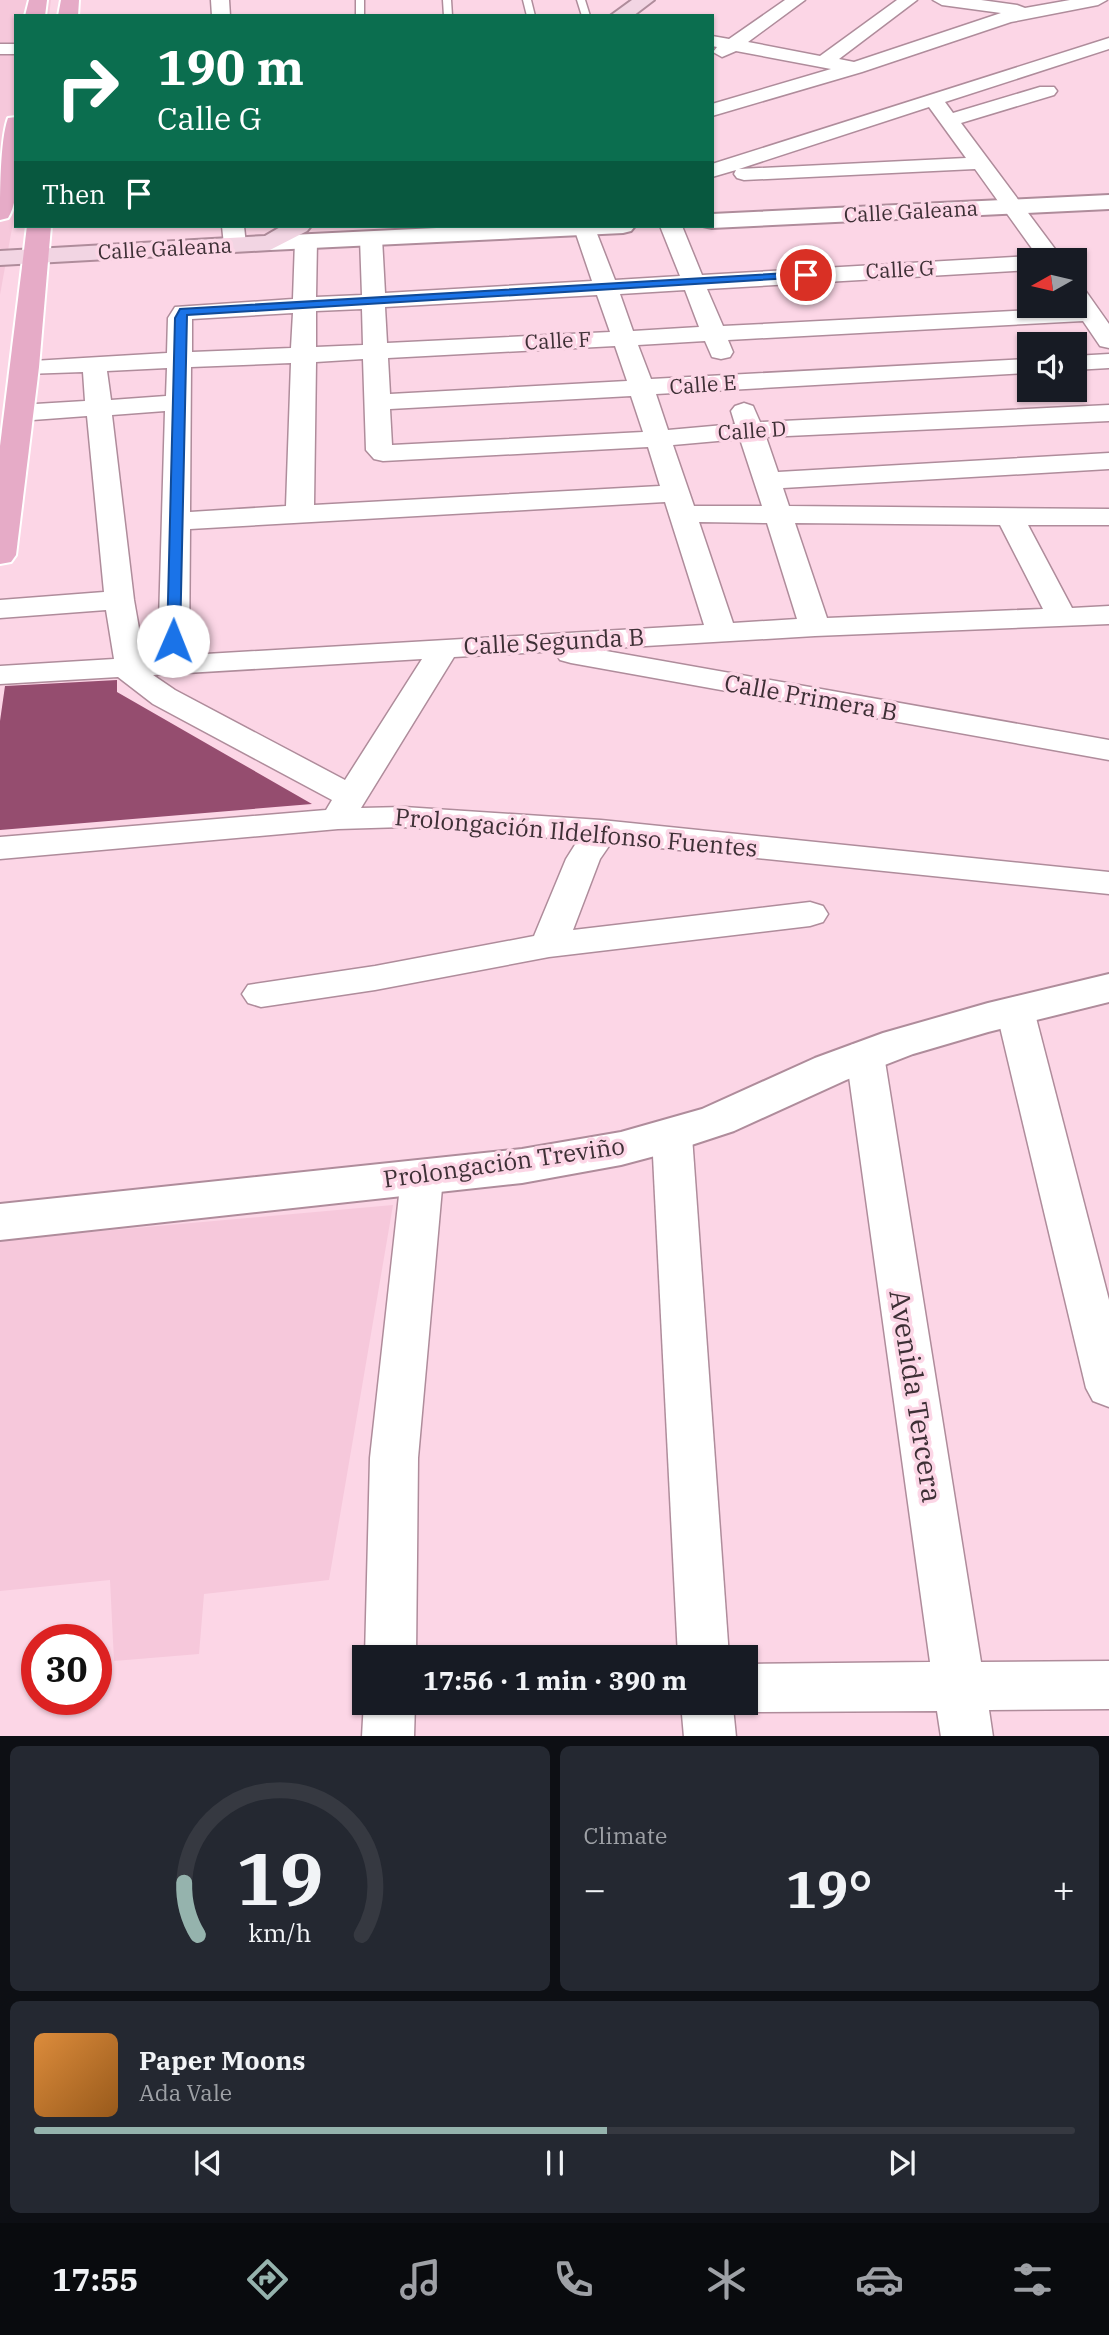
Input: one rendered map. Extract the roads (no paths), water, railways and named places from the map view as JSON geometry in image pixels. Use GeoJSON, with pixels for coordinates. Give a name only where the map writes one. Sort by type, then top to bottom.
{"type":"FeatureCollection","features":[{"type":"Feature","properties":{"kind":"main road"},"geometry":{"type":"LineString","coordinates":[[622,14],[645,0]]}},
{"type":"Feature","properties":{"kind":"main road"},"geometry":{"type":"LineString","coordinates":[[651,14],[666,5]]}},
{"type":"Feature","properties":{"kind":"main road"},"geometry":{"type":"LineString","coordinates":[[0,213],[9,137]]}},
{"type":"Feature","properties":{"kind":"main road"},"geometry":{"type":"LineString","coordinates":[[0,555],[25,367],[39,228]]}},
{"type":"Feature","properties":{"kind":"main road"},"geometry":{"type":"LineString","coordinates":[[252,236],[302,233]]}},
{"type":"Feature","properties":{"kind":"main road","name":"Calle Galeana"},"geometry":{"type":"LineString","coordinates":[[0,258],[252,236]]}},
{"type":"Feature","properties":{"kind":"street"},"geometry":{"type":"LineString","coordinates":[[714,57],[796,0]]}},
{"type":"Feature","properties":{"kind":"street"},"geometry":{"type":"LineString","coordinates":[[823,62],[908,0]]}},
{"type":"Feature","properties":{"kind":"street"},"geometry":{"type":"LineString","coordinates":[[942,0],[1031,12]]}},
{"type":"Feature","properties":{"kind":"street"},"geometry":{"type":"LineString","coordinates":[[714,109],[855,68],[1007,17],[1098,0]]}},
{"type":"Feature","properties":{"kind":"street"},"geometry":{"type":"LineString","coordinates":[[714,41],[855,68]]}},
{"type":"Feature","properties":{"kind":"street"},"geometry":{"type":"LineString","coordinates":[[714,172],[1109,43]]}},
{"type":"Feature","properties":{"kind":"street"},"geometry":{"type":"LineString","coordinates":[[949,120],[1047,91]]}},
{"type":"Feature","properties":{"kind":"street"},"geometry":{"type":"LineString","coordinates":[[934,100],[1043,248]]}},
{"type":"Feature","properties":{"kind":"street"},"geometry":{"type":"LineString","coordinates":[[714,153],[741,162]]}},
{"type":"Feature","properties":{"kind":"street"},"geometry":{"type":"LineString","coordinates":[[714,173],[981,163]]}},
{"type":"Feature","properties":{"kind":"street","name":"Calle Galeana"},"geometry":{"type":"LineString","coordinates":[[714,221],[1109,202]]}},
{"type":"Feature","properties":{"kind":"street"},"geometry":{"type":"LineString","coordinates":[[299,513],[304,303],[302,233],[371,238],[527,228]]}},
{"type":"Feature","properties":{"kind":"street"},"geometry":{"type":"LineString","coordinates":[[585,228],[642,389],[721,632]]}},
{"type":"Feature","properties":{"kind":"street"},"geometry":{"type":"LineString","coordinates":[[672,228],[734,382],[815,627]]}},
{"type":"Feature","properties":{"kind":"street"},"geometry":{"type":"LineString","coordinates":[[371,238],[378,402]]}},
{"type":"Feature","properties":{"kind":"street","name":"Calle G"},"geometry":{"type":"LineString","coordinates":[[179,359],[180,314],[183,312],[1017,263]]}},
{"type":"Feature","properties":{"kind":"street"},"geometry":{"type":"LineString","coordinates":[[1087,310],[1109,341]]}},
{"type":"Feature","properties":{"kind":"street","name":"Calle F"},"geometry":{"type":"LineString","coordinates":[[25,367],[1090,314]]}},
{"type":"Feature","properties":{"kind":"street"},"geometry":{"type":"LineString","coordinates":[[173,665],[179,359]]}},
{"type":"Feature","properties":{"kind":"street"},"geometry":{"type":"LineString","coordinates":[[1087,362],[1109,361]]}},
{"type":"Feature","properties":{"kind":"street"},"geometry":{"type":"LineString","coordinates":[[94,363],[119,600],[132,675],[345,808],[444,649]]}},
{"type":"Feature","properties":{"kind":"street","name":"Calle E"},"geometry":{"type":"LineString","coordinates":[[378,402],[1017,367]]}},
{"type":"Feature","properties":{"kind":"street"},"geometry":{"type":"LineString","coordinates":[[19,413],[178,402]]}},
{"type":"Feature","properties":{"kind":"street","name":"Calle D"},"geometry":{"type":"LineString","coordinates":[[378,402],[379,450],[396,454],[658,439],[750,430],[1109,413]]}},
{"type":"Feature","properties":{"kind":"street"},"geometry":{"type":"LineString","coordinates":[[767,481],[1109,461]]}},
{"type":"Feature","properties":{"kind":"street"},"geometry":{"type":"LineString","coordinates":[[176,520],[299,513],[678,503],[778,515],[1109,517]]}},
{"type":"Feature","properties":{"kind":"street"},"geometry":{"type":"LineString","coordinates":[[1010,517],[1062,616]]}},
{"type":"Feature","properties":{"kind":"street"},"geometry":{"type":"LineString","coordinates":[[0,609],[119,600]]}},
{"type":"Feature","properties":{"kind":"street","name":"Calle Segunda B"},"geometry":{"type":"LineString","coordinates":[[0,675],[721,632],[1109,615]]}},
{"type":"Feature","properties":{"kind":"street","name":"Calle Primera B"},"geometry":{"type":"LineString","coordinates":[[513,645],[1109,750]]}},
{"type":"Feature","properties":{"kind":"street","name":"Prolongación Ildelfonso Fuentes"},"geometry":{"type":"LineString","coordinates":[[0,848],[345,808],[416,817],[601,831],[1109,883]]}},
{"type":"Feature","properties":{"kind":"street"},"geometry":{"type":"LineString","coordinates":[[550,945],[583,859],[601,831]]}},
{"type":"Feature","properties":{"kind":"street"},"geometry":{"type":"LineString","coordinates":[[261,994],[375,978],[550,945],[810,914]]}},
{"type":"Feature","properties":{"kind":"street","name":"Prolongación Treviño"},"geometry":{"type":"LineString","coordinates":[[0,1222],[422,1177],[575,1157],[672,1136],[718,1120],[865,1055],[937,1031],[1109,988]]}},
{"type":"Feature","properties":{"kind":"street"},"geometry":{"type":"LineString","coordinates":[[1015,1010],[1109,1388]]}},
{"type":"Feature","properties":{"kind":"street","name":"Avenida Tercera"},"geometry":{"type":"LineString","coordinates":[[865,1055],[967,1736]]}},
{"type":"Feature","properties":{"kind":"street"},"geometry":{"type":"LineString","coordinates":[[672,1136],[703,1645]]}},
{"type":"Feature","properties":{"kind":"street"},"geometry":{"type":"LineString","coordinates":[[390,1645],[394,1458],[422,1177]]}},
{"type":"Feature","properties":{"kind":"street"},"geometry":{"type":"LineString","coordinates":[[758,1688],[1109,1685]]}},
{"type":"Feature","properties":{"kind":"street"},"geometry":{"type":"LineString","coordinates":[[388,1736],[389,1715]]}},
{"type":"Feature","properties":{"kind":"street"},"geometry":{"type":"LineString","coordinates":[[709,1715],[710,1736]]}}]}
